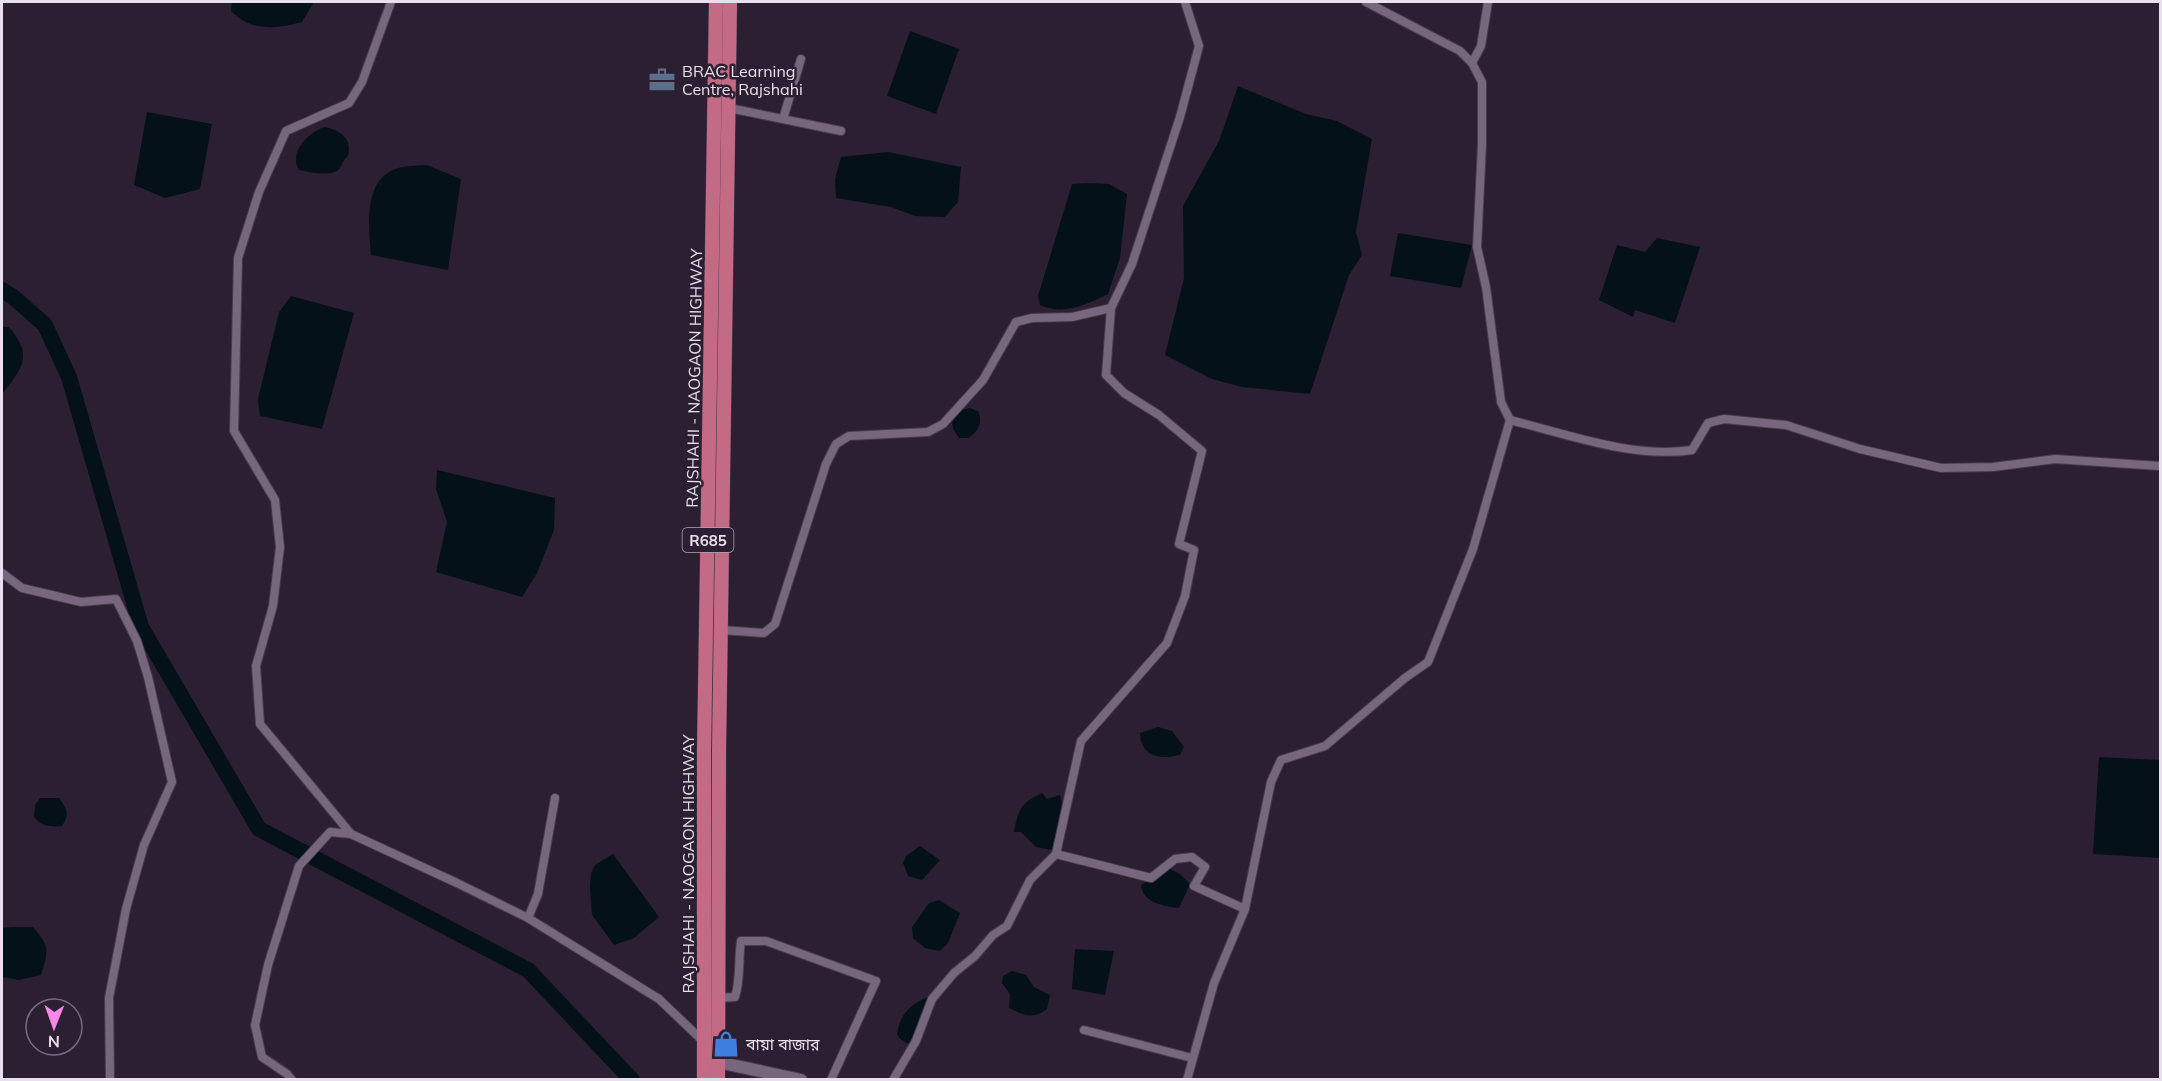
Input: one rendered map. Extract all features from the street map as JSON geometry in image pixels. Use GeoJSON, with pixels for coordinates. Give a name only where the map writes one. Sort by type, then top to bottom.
{"type":"FeatureCollection","features":[{"type":"Feature","properties":{"kind":"main road","name":"RAJSHAHI - NAOGAON HIGHWAY"},"geometry":{"type":"LineString","coordinates":[[704,1080],[704,752],[716,2]]}},
{"type":"Feature","properties":{"kind":"main road","name":"RAJSHAHI - NAOGAON HIGHWAY"},"geometry":{"type":"LineString","coordinates":[[718,1080],[721,630],[730,2]]}},
{"type":"Feature","properties":{"kind":"main road"},"geometry":{"type":"LineString","coordinates":[[704,919],[719,918]]}},
{"type":"Feature","properties":{"kind":"main road"},"geometry":{"type":"LineString","coordinates":[[718,1062],[801,1080]]}},
{"type":"Feature","properties":{"kind":"street"},"geometry":{"type":"LineString","coordinates":[[351,834],[260,724],[256,666],[273,606],[280,547],[275,500],[234,431],[238,258],[259,192],[286,130],[349,104],[362,81],[392,2]]}},
{"type":"Feature","properties":{"kind":"street"},"geometry":{"type":"LineString","coordinates":[[892,1080],[916,1041],[932,999],[993,935],[1007,926],[1030,880],[1056,854],[1081,741],[1167,643],[1185,596],[1194,550],[1179,544],[1202,451],[1159,415],[1124,393],[1106,375],[1111,308],[1132,264],[1180,117],[1199,46],[1185,2]]}},
{"type":"Feature","properties":{"kind":"street"},"geometry":{"type":"LineString","coordinates":[[1186,1080],[1214,983],[1245,909],[1271,782],[1281,760],[1325,746],[1405,678],[1428,662],[1473,549],[1510,420],[1500,402],[1486,287],[1477,247],[1482,144],[1482,82],[1472,63],[1460,51],[1366,2]]}},
{"type":"Feature","properties":{"kind":"street"},"geometry":{"type":"LineString","coordinates":[[1472,63],[1481,46],[1488,2]]}},
{"type":"Feature","properties":{"kind":"street"},"geometry":{"type":"LineString","coordinates":[[783,119],[801,59]]}},
{"type":"Feature","properties":{"kind":"street"},"geometry":{"type":"LineString","coordinates":[[729,108],[841,131]]}},
{"type":"Feature","properties":{"kind":"street"},"geometry":{"type":"LineString","coordinates":[[721,630],[764,633],[775,624],[826,464],[836,444],[849,436],[928,432],[943,424],[983,380],[1016,322],[1032,318],[1072,317],[1111,308]]}},
{"type":"Feature","properties":{"kind":"street"},"geometry":{"type":"LineString","coordinates":[[1510,420],[1619,447],[1673,453],[1692,450],[1708,423],[1724,419],[1786,425],[1860,449],[1941,468],[1993,467],[2055,459],[2160,466]]}},
{"type":"Feature","properties":{"kind":"street"},"geometry":{"type":"LineString","coordinates":[[2,573],[22,588],[81,602],[116,599],[137,641],[148,677],[172,782],[144,845],[126,909],[109,998],[110,1080]]}},
{"type":"Feature","properties":{"kind":"street"},"geometry":{"type":"LineString","coordinates":[[528,918],[538,894],[555,798]]}},
{"type":"Feature","properties":{"kind":"street"},"geometry":{"type":"LineString","coordinates":[[291,1080],[287,1074],[262,1057],[255,1025],[268,965],[299,866],[312,849],[330,832],[351,834],[528,918],[659,999],[705,1043]]}},
{"type":"Feature","properties":{"kind":"street"},"geometry":{"type":"LineString","coordinates":[[1056,854],[1151,878],[1175,859],[1192,857],[1205,867],[1194,886],[1245,909]]}},
{"type":"Feature","properties":{"kind":"street"},"geometry":{"type":"LineString","coordinates":[[719,998],[735,997],[738,987],[741,941],[766,941],[876,981],[831,1080]]}},
{"type":"Feature","properties":{"kind":"street"},"geometry":{"type":"LineString","coordinates":[[1084,1030],[1192,1058]]}},
{"type":"Feature","properties":{"kind":"shaded area"},"geometry":{"type":"Polygon","coordinates":[[[232,2],[314,2],[302,22],[265,27],[247,23],[239,18],[231,11],[232,2]]]}},
{"type":"Feature","properties":{"kind":"shaded area"},"geometry":{"type":"Polygon","coordinates":[[[910,31],[959,49],[936,114],[887,96],[910,31]]]}},
{"type":"Feature","properties":{"kind":"shaded area"},"geometry":{"type":"Polygon","coordinates":[[[1238,86],[1306,114],[1337,121],[1372,139],[1356,232],[1362,255],[1349,275],[1310,394],[1242,387],[1212,379],[1165,355],[1184,278],[1183,206],[1219,141],[1238,86]]]}},
{"type":"Feature","properties":{"kind":"shaded area"},"geometry":{"type":"Polygon","coordinates":[[[147,112],[212,124],[200,189],[165,198],[134,185],[147,112]]]}},
{"type":"Feature","properties":{"kind":"shaded area"},"geometry":{"type":"Polygon","coordinates":[[[325,127],[336,130],[344,136],[349,145],[348,156],[340,168],[332,173],[320,174],[299,170],[296,163],[298,150],[307,138],[325,127]]]}},
{"type":"Feature","properties":{"kind":"shaded area"},"geometry":{"type":"Polygon","coordinates":[[[888,152],[961,167],[958,202],[945,217],[915,216],[891,207],[836,198],[835,179],[841,157],[888,152]]]}},
{"type":"Feature","properties":{"kind":"shaded area"},"geometry":{"type":"Polygon","coordinates":[[[427,165],[461,179],[448,270],[371,255],[369,235],[371,201],[379,181],[395,169],[427,165]]]}},
{"type":"Feature","properties":{"kind":"shaded area"},"geometry":{"type":"Polygon","coordinates":[[[1072,184],[1109,184],[1127,194],[1120,258],[1108,294],[1083,305],[1066,309],[1040,305],[1038,296],[1072,184]]]}},
{"type":"Feature","properties":{"kind":"shaded area"},"geometry":{"type":"Polygon","coordinates":[[[1398,233],[1472,245],[1461,288],[1390,276],[1398,233]]]}},
{"type":"Feature","properties":{"kind":"shaded area"},"geometry":{"type":"Polygon","coordinates":[[[1657,238],[1700,247],[1675,323],[1635,310],[1633,317],[1599,300],[1617,245],[1645,252],[1657,238]]]}},
{"type":"Feature","properties":{"kind":"shaded area"},"geometry":{"type":"Polygon","coordinates":[[[291,296],[354,313],[322,429],[260,416],[258,399],[279,312],[291,296]]]}},
{"type":"Feature","properties":{"kind":"shaded area"},"geometry":{"type":"Polygon","coordinates":[[[2,327],[9,327],[17,337],[23,354],[20,369],[2,394],[2,327]]]}},
{"type":"Feature","properties":{"kind":"shaded area"},"geometry":{"type":"Polygon","coordinates":[[[970,408],[979,412],[979,427],[969,438],[959,438],[953,429],[952,422],[962,410],[970,408]]]}},
{"type":"Feature","properties":{"kind":"shaded area"},"geometry":{"type":"Polygon","coordinates":[[[437,470],[555,498],[554,530],[537,573],[522,597],[436,572],[447,522],[436,489],[437,470]]]}},
{"type":"Feature","properties":{"kind":"shaded area"},"geometry":{"type":"Polygon","coordinates":[[[1158,727],[1172,731],[1184,747],[1180,755],[1159,757],[1148,752],[1144,747],[1140,733],[1158,727]]]}},
{"type":"Feature","properties":{"kind":"shaded area"},"geometry":{"type":"Polygon","coordinates":[[[2099,757],[2160,760],[2160,858],[2093,854],[2099,757]]]}},
{"type":"Feature","properties":{"kind":"shaded area"},"geometry":{"type":"Polygon","coordinates":[[[1042,793],[1047,799],[1060,795],[1062,802],[1060,823],[1052,850],[1036,847],[1021,832],[1014,832],[1022,808],[1029,800],[1042,793]]]}},
{"type":"Feature","properties":{"kind":"shaded area"},"geometry":{"type":"Polygon","coordinates":[[[40,798],[59,798],[66,812],[62,826],[47,826],[34,817],[35,805],[40,798]]]}},
{"type":"Feature","properties":{"kind":"shaded area"},"geometry":{"type":"Polygon","coordinates":[[[920,846],[940,860],[922,880],[908,876],[903,863],[906,856],[920,846]]]}},
{"type":"Feature","properties":{"kind":"shaded area"},"geometry":{"type":"Polygon","coordinates":[[[613,854],[659,917],[634,938],[614,945],[592,915],[590,888],[591,873],[595,865],[613,854]]]}},
{"type":"Feature","properties":{"kind":"shaded area"},"geometry":{"type":"Polygon","coordinates":[[[1168,868],[1180,874],[1190,884],[1179,908],[1150,900],[1141,885],[1168,868]]]}},
{"type":"Feature","properties":{"kind":"shaded area"},"geometry":{"type":"Polygon","coordinates":[[[939,900],[960,913],[948,943],[940,951],[925,948],[913,938],[912,927],[929,903],[939,900]]]}},
{"type":"Feature","properties":{"kind":"shaded area"},"geometry":{"type":"Polygon","coordinates":[[[33,927],[43,939],[46,959],[41,975],[19,980],[2,977],[2,928],[33,927]]]}},
{"type":"Feature","properties":{"kind":"shaded area"},"geometry":{"type":"Polygon","coordinates":[[[1075,949],[1114,951],[1105,995],[1072,989],[1075,949]]]}},
{"type":"Feature","properties":{"kind":"shaded area"},"geometry":{"type":"Polygon","coordinates":[[[1012,971],[1026,975],[1034,987],[1050,995],[1047,1009],[1028,1015],[1009,1008],[1010,994],[1002,983],[1003,976],[1012,971]]]}},
{"type":"Feature","properties":{"kind":"shaded area"},"geometry":{"type":"Polygon","coordinates":[[[930,996],[918,1041],[909,1044],[900,1039],[897,1034],[898,1027],[904,1015],[917,1002],[930,996]]]}},
{"type":"Feature","properties":{"kind":"waterway"},"geometry":{"type":"LineString","coordinates":[[2,290],[45,325],[69,377],[141,627],[259,829],[528,970],[632,1080]]}},
{"type":"Feature","properties":{"kind":"place","name":"BRAC Learning Centre, Rajshahi"},"geometry":{"type":"Point","coordinates":[662,80]}},
{"type":"Feature","properties":{"kind":"place","name":"বায়া বাজার"},"geometry":{"type":"Point","coordinates":[726,1044]}}]}
